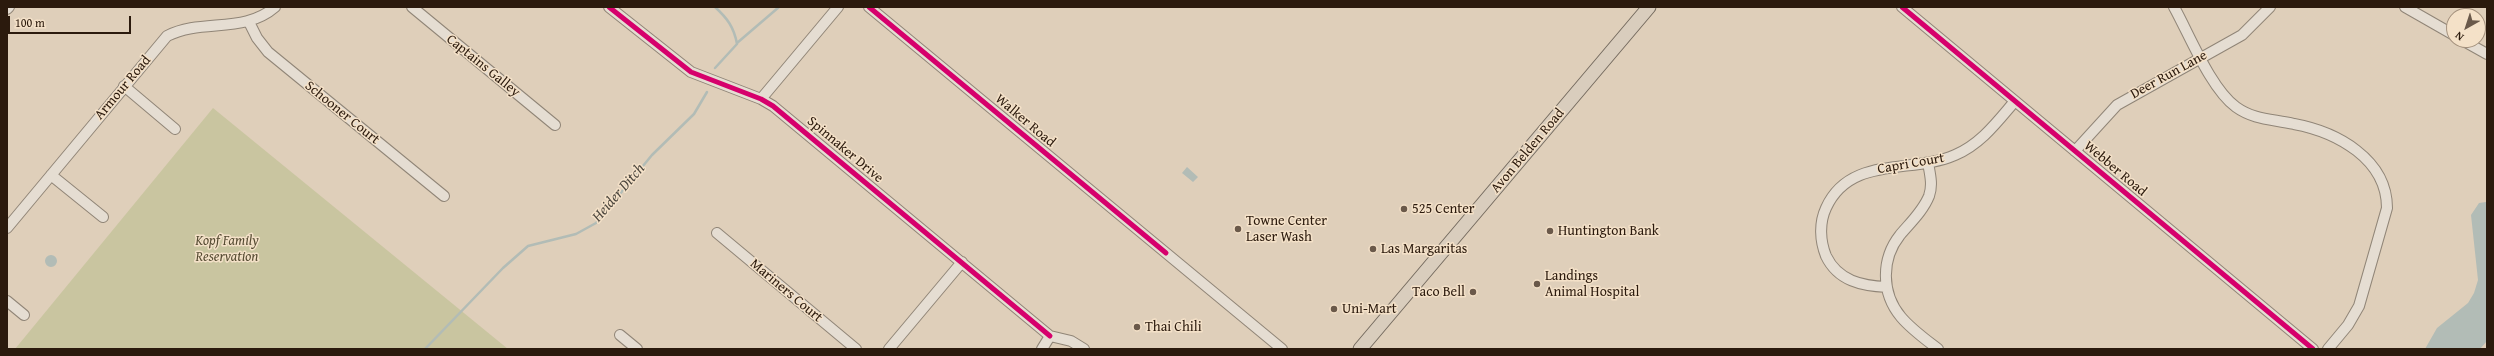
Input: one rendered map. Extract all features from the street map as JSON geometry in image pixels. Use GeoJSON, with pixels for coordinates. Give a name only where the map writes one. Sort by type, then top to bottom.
{"type":"FeatureCollection","features":[{"type":"Feature","properties":{"kind":"main road","name":"Avon Belden Road"},"geometry":{"type":"LineString","coordinates":[[1360,349],[1648,7]]}},
{"type":"Feature","properties":{"kind":"street","name":"Armour Road"},"geometry":{"type":"LineString","coordinates":[[7,228],[162,41],[178,31],[249,22],[265,15],[275,7]]}},
{"type":"Feature","properties":{"kind":"street","name":"Captains Galley"},"geometry":{"type":"LineString","coordinates":[[412,7],[555,125]]}},
{"type":"Feature","properties":{"kind":"street","name":"Spinnaker Drive"},"geometry":{"type":"LineString","coordinates":[[609,7],[690,72],[761,99],[781,112],[1050,336]]}},
{"type":"Feature","properties":{"kind":"street"},"geometry":{"type":"LineString","coordinates":[[761,99],[838,7]]}},
{"type":"Feature","properties":{"kind":"street","name":"Walker Road"},"geometry":{"type":"LineString","coordinates":[[869,7],[1282,349]]}},
{"type":"Feature","properties":{"kind":"street","name":"Webber Road"},"geometry":{"type":"LineString","coordinates":[[1902,7],[2313,349]]}},
{"type":"Feature","properties":{"kind":"street"},"geometry":{"type":"LineString","coordinates":[[2174,7],[2219,90],[2236,107],[2258,118],[2307,127],[2333,137],[2368,160],[2382,179],[2387,193],[2387,208],[2363,296],[2348,324],[2328,349]]}},
{"type":"Feature","properties":{"kind":"street","name":"Deer Run Lane"},"geometry":{"type":"LineString","coordinates":[[2076,151],[2117,105],[2242,35],[2270,7]]}},
{"type":"Feature","properties":{"kind":"street"},"geometry":{"type":"LineString","coordinates":[[2405,7],[2446,30]]}},
{"type":"Feature","properties":{"kind":"street","name":"Schooner Court"},"geometry":{"type":"LineString","coordinates":[[249,22],[257,38],[268,52],[444,196]]}},
{"type":"Feature","properties":{"kind":"street"},"geometry":{"type":"LineString","coordinates":[[2476,48],[2487,54]]}},
{"type":"Feature","properties":{"kind":"street"},"geometry":{"type":"LineString","coordinates":[[124,86],[175,129]]}},
{"type":"Feature","properties":{"kind":"street","name":"Capri Court"},"geometry":{"type":"LineString","coordinates":[[1887,287],[1868,286],[1855,283],[1833,266],[1822,243],[1823,215],[1836,192],[1858,177],[1894,166],[1928,163],[1955,156],[1976,144],[1994,127],[2015,101]]}},
{"type":"Feature","properties":{"kind":"street"},"geometry":{"type":"LineString","coordinates":[[1928,163],[1931,183],[1929,196],[1891,249],[1887,264],[1887,287],[1891,302],[1900,316],[1938,349]]}},
{"type":"Feature","properties":{"kind":"street"},"geometry":{"type":"LineString","coordinates":[[51,175],[103,217]]}},
{"type":"Feature","properties":{"kind":"street","name":"Mariners Court"},"geometry":{"type":"LineString","coordinates":[[717,233],[856,349]]}},
{"type":"Feature","properties":{"kind":"street"},"geometry":{"type":"LineString","coordinates":[[889,349],[962,262]]}},
{"type":"Feature","properties":{"kind":"street"},"geometry":{"type":"LineString","coordinates":[[7,301],[24,316]]}},
{"type":"Feature","properties":{"kind":"street"},"geometry":{"type":"LineString","coordinates":[[620,335],[637,349]]}},
{"type":"Feature","properties":{"kind":"street"},"geometry":{"type":"LineString","coordinates":[[1042,349],[1050,336],[1071,341],[1084,349]]}},
{"type":"Feature","properties":{"kind":"green space","name":"Kopf Family Reservation"},"geometry":{"type":"Polygon","coordinates":[[[213,108],[508,349],[15,349],[213,108]]]}},
{"type":"Feature","properties":{"kind":"shaded area"},"geometry":{"type":"Polygon","coordinates":[[[1187,167],[1198,177],[1193,182],[1182,173],[1187,167]]]}},
{"type":"Feature","properties":{"kind":"shaded area"},"geometry":{"type":"Polygon","coordinates":[[[2486,202],[2487,341],[2480,349],[2425,349],[2437,328],[2468,303],[2474,293],[2478,280],[2471,215],[2479,203],[2486,202]]]}},
{"type":"Feature","properties":{"kind":"shaded area"},"geometry":{"type":"Polygon","coordinates":[[[49,255],[53,255],[57,261],[53,267],[49,267],[45,263],[45,259],[49,255]]]}},
{"type":"Feature","properties":{"kind":"waterway","name":"Heider Ditch"},"geometry":{"type":"LineString","coordinates":[[715,7],[729,23],[737,44],[715,68]]}},
{"type":"Feature","properties":{"kind":"waterway"},"geometry":{"type":"LineString","coordinates":[[737,43],[779,7]]}},
{"type":"Feature","properties":{"kind":"waterway","name":"Heider Ditch"},"geometry":{"type":"LineString","coordinates":[[425,349],[503,268],[528,246],[576,234],[596,223],[652,155],[694,114],[707,92]]}},
{"type":"Feature","properties":{"kind":"cycle path"},"geometry":{"type":"LineString","coordinates":[[609,7],[691,72],[761,99],[773,106],[1050,336]]}},
{"type":"Feature","properties":{"kind":"cycle path"},"geometry":{"type":"LineString","coordinates":[[869,7],[1166,253]]}},
{"type":"Feature","properties":{"kind":"cycle path"},"geometry":{"type":"LineString","coordinates":[[1902,7],[2313,349]]}},
{"type":"Feature","properties":{"kind":"place","name":"525 Center"},"geometry":{"type":"Point","coordinates":[1404,209]}},
{"type":"Feature","properties":{"kind":"place","name":"Towne Center Laser Wash"},"geometry":{"type":"Point","coordinates":[1238,229]}},
{"type":"Feature","properties":{"kind":"place","name":"Huntington Bank"},"geometry":{"type":"Point","coordinates":[1550,231]}},
{"type":"Feature","properties":{"kind":"place","name":"Las Margaritas"},"geometry":{"type":"Point","coordinates":[1373,249]}},
{"type":"Feature","properties":{"kind":"place","name":"Landings Animal Hospital"},"geometry":{"type":"Point","coordinates":[1537,284]}},
{"type":"Feature","properties":{"kind":"place","name":"Taco Bell"},"geometry":{"type":"Point","coordinates":[1473,292]}},
{"type":"Feature","properties":{"kind":"place","name":"Uni-Mart"},"geometry":{"type":"Point","coordinates":[1334,309]}},
{"type":"Feature","properties":{"kind":"place","name":"Thai Chili"},"geometry":{"type":"Point","coordinates":[1137,327]}}]}
